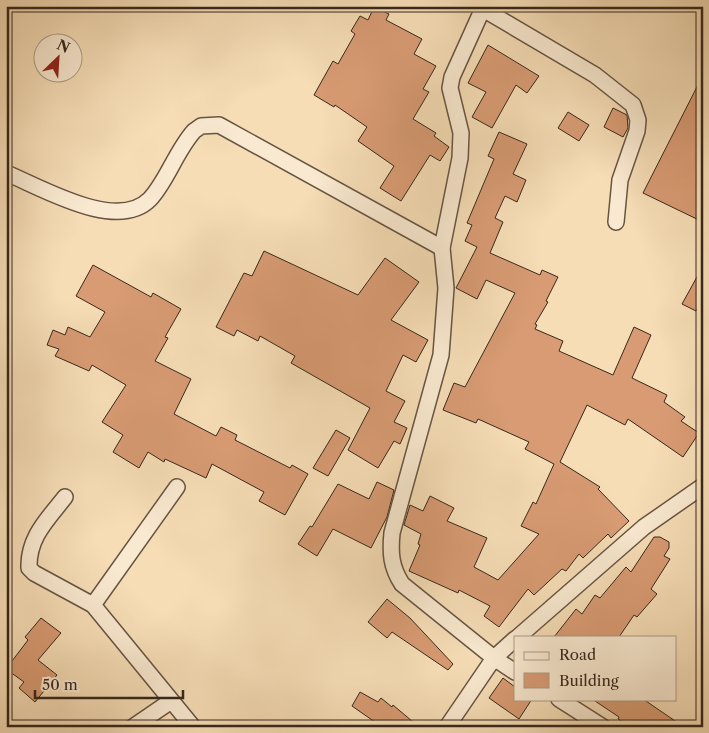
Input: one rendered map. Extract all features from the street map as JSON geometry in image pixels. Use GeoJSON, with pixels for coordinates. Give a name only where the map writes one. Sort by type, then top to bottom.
{"type":"FeatureCollection","features":[{"type":"Feature","properties":{"kind":"street"},"geometry":{"type":"LineString","coordinates":[[514,671],[494,658],[402,584],[393,571],[390,552],[392,533],[441,355],[446,288],[442,248],[460,158],[461,133],[450,88],[452,77],[483,8],[595,75],[633,105],[638,120],[638,131],[620,180],[616,222]]}},
{"type":"Feature","properties":{"kind":"street"},"geometry":{"type":"LineString","coordinates":[[6,173],[97,210],[120,212],[149,199],[194,131],[201,126],[219,125],[230,129],[442,248]]}},
{"type":"Feature","properties":{"kind":"street"},"geometry":{"type":"LineString","coordinates":[[519,636],[644,527],[703,486]]}},
{"type":"Feature","properties":{"kind":"street"},"geometry":{"type":"LineString","coordinates":[[93,605],[177,488]]}},
{"type":"Feature","properties":{"kind":"street"},"geometry":{"type":"LineString","coordinates":[[65,497],[35,534],[30,550],[29,568],[34,574],[93,605],[193,727]]}},
{"type":"Feature","properties":{"kind":"street"},"geometry":{"type":"LineString","coordinates":[[447,727],[494,658],[514,641]]}},
{"type":"Feature","properties":{"kind":"street"},"geometry":{"type":"LineString","coordinates":[[560,700],[599,726]]}},
{"type":"Feature","properties":{"kind":"street"},"geometry":{"type":"LineString","coordinates":[[133,727],[171,701]]}},
{"type":"Feature","properties":{"kind":"building"},"geometry":{"type":"Polygon","coordinates":[[[374,7],[389,14],[386,20],[422,39],[414,54],[436,66],[423,89],[429,92],[413,119],[436,133],[434,136],[449,147],[440,161],[430,155],[401,201],[380,188],[394,166],[358,141],[367,127],[335,105],[334,107],[314,95],[333,61],[338,64],[355,34],[351,31],[360,16],[368,20],[374,7]]]}},
{"type":"Feature","properties":{"kind":"building"},"geometry":{"type":"Polygon","coordinates":[[[488,45],[539,76],[527,93],[516,85],[492,128],[472,117],[486,92],[468,83],[488,45]]]}},
{"type":"Feature","properties":{"kind":"building"},"geometry":{"type":"Polygon","coordinates":[[[703,75],[703,222],[643,193],[703,75]]]}},
{"type":"Feature","properties":{"kind":"building"},"geometry":{"type":"Polygon","coordinates":[[[613,108],[627,115],[628,128],[623,137],[604,127],[613,108]]]}},
{"type":"Feature","properties":{"kind":"building"},"geometry":{"type":"Polygon","coordinates":[[[568,112],[589,125],[579,141],[558,128],[568,112]]]}},
{"type":"Feature","properties":{"kind":"building"},"geometry":{"type":"Polygon","coordinates":[[[499,132],[527,144],[513,174],[526,180],[517,202],[505,196],[495,218],[503,222],[490,253],[540,275],[542,270],[558,277],[546,301],[548,302],[535,324],[537,325],[535,329],[563,341],[559,351],[613,375],[634,327],[651,335],[632,378],[667,395],[664,402],[685,417],[681,421],[699,433],[683,457],[628,419],[625,425],[587,405],[560,462],[600,487],[598,489],[629,521],[611,538],[608,534],[583,558],[579,554],[566,571],[562,569],[534,595],[528,589],[499,627],[484,616],[490,606],[459,590],[458,593],[409,571],[420,545],[418,544],[421,534],[404,525],[410,505],[423,511],[430,496],[454,508],[447,521],[487,538],[474,567],[498,580],[539,534],[521,526],[533,502],[536,504],[554,464],[525,449],[529,442],[478,419],[476,423],[443,410],[454,383],[465,387],[515,293],[486,280],[477,299],[456,288],[477,247],[465,241],[472,225],[467,223],[494,159],[488,156],[499,132]]]}},
{"type":"Feature","properties":{"kind":"building"},"geometry":{"type":"Polygon","coordinates":[[[264,251],[358,295],[385,258],[419,282],[391,320],[428,340],[416,362],[403,355],[386,391],[405,401],[394,422],[407,428],[400,444],[394,441],[378,468],[348,450],[370,408],[291,363],[295,356],[260,336],[258,341],[237,330],[234,336],[216,327],[244,273],[252,276],[264,251]]]}},
{"type":"Feature","properties":{"kind":"building"},"geometry":{"type":"Polygon","coordinates":[[[93,265],[151,297],[153,293],[181,309],[165,337],[168,338],[155,361],[191,379],[174,414],[216,436],[221,427],[237,435],[235,440],[290,468],[292,465],[308,474],[285,515],[259,501],[264,492],[212,464],[206,478],[165,459],[164,462],[148,452],[139,468],[113,452],[123,435],[102,422],[126,385],[92,365],[89,371],[55,356],[59,349],[47,345],[53,330],[65,335],[68,327],[90,337],[105,312],[76,296],[93,265]]]}},
{"type":"Feature","properties":{"kind":"building"},"geometry":{"type":"Polygon","coordinates":[[[703,266],[703,299],[696,311],[682,304],[703,266]]]}},
{"type":"Feature","properties":{"kind":"building"},"geometry":{"type":"Polygon","coordinates":[[[336,430],[350,438],[328,476],[313,468],[336,430]]]}},
{"type":"Feature","properties":{"kind":"building"},"geometry":{"type":"Polygon","coordinates":[[[377,482],[394,490],[387,517],[371,548],[333,529],[317,556],[298,544],[310,526],[312,527],[338,484],[369,499],[377,482]]]}},
{"type":"Feature","properties":{"kind":"building"},"geometry":{"type":"Polygon","coordinates":[[[654,537],[660,537],[669,542],[669,548],[664,556],[670,559],[651,589],[657,594],[637,617],[634,615],[620,636],[555,636],[576,609],[582,614],[595,595],[600,598],[626,567],[631,572],[654,537]]]}},
{"type":"Feature","properties":{"kind":"building"},"geometry":{"type":"Polygon","coordinates":[[[387,599],[410,618],[453,664],[448,670],[392,632],[387,638],[368,622],[387,599]]]}},
{"type":"Feature","properties":{"kind":"building"},"geometry":{"type":"Polygon","coordinates":[[[41,618],[61,633],[38,660],[57,675],[35,702],[19,688],[24,682],[6,669],[28,640],[25,637],[41,618]]]}},
{"type":"Feature","properties":{"kind":"building"},"geometry":{"type":"Polygon","coordinates":[[[503,678],[514,686],[514,700],[531,700],[519,719],[489,698],[503,678]]]}},
{"type":"Feature","properties":{"kind":"building"},"geometry":{"type":"Polygon","coordinates":[[[360,692],[378,702],[381,698],[392,707],[393,705],[419,727],[382,727],[352,706],[360,692]]]}},
{"type":"Feature","properties":{"kind":"building"},"geometry":{"type":"Polygon","coordinates":[[[594,700],[644,700],[684,727],[630,727],[618,719],[619,717],[594,700]]]}}]}
